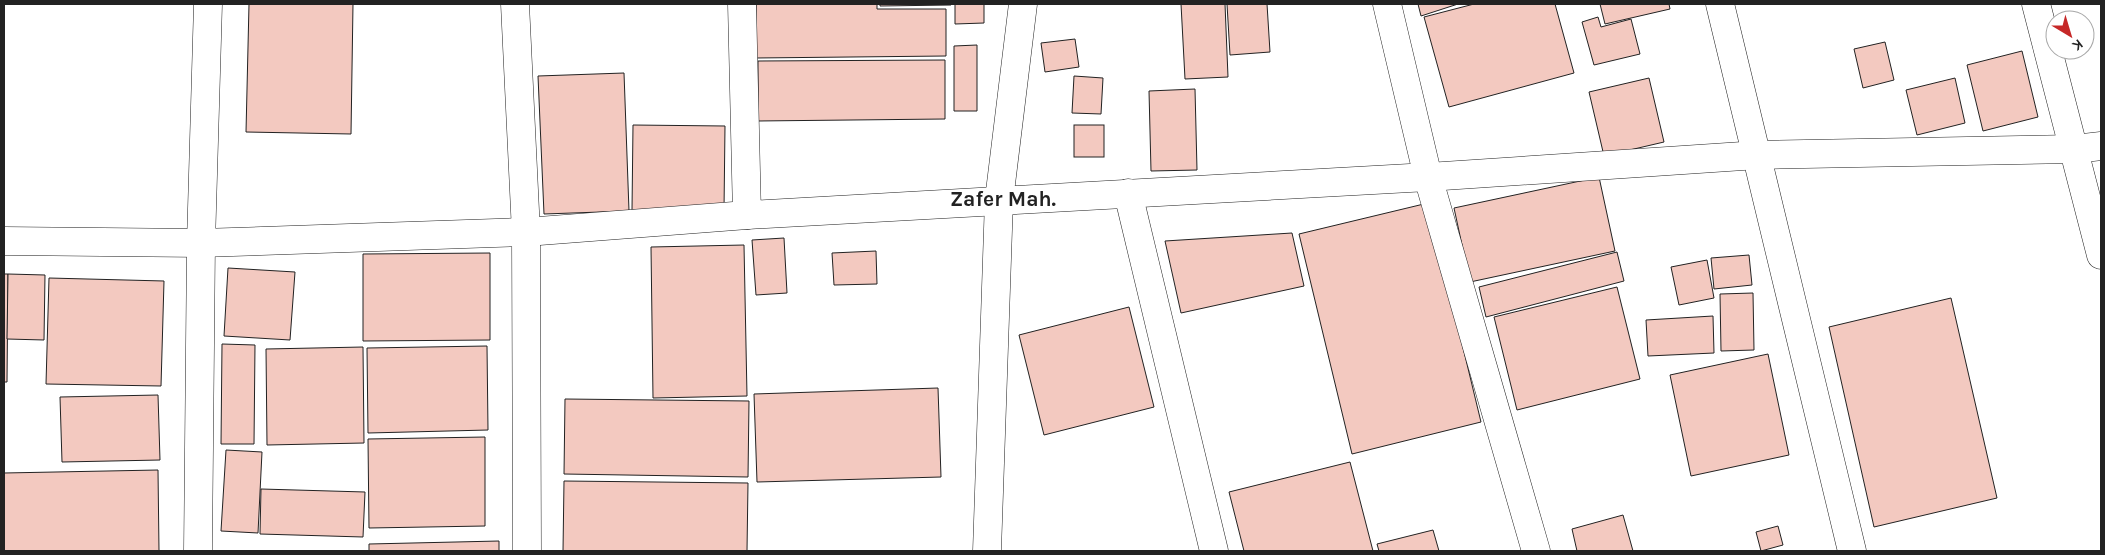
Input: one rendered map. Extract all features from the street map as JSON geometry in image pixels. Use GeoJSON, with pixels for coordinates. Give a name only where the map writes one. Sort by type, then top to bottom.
{"type":"FeatureCollection","features":[{"type":"Feature","properties":{"kind":"street"},"geometry":{"type":"LineString","coordinates":[[198,551],[201,243],[208,4]]}},
{"type":"Feature","properties":{"kind":"street"},"geometry":{"type":"LineString","coordinates":[[515,4],[526,232],[527,551]]}},
{"type":"Feature","properties":{"kind":"street"},"geometry":{"type":"LineString","coordinates":[[742,4],[748,215]]}},
{"type":"Feature","properties":{"kind":"street"},"geometry":{"type":"LineString","coordinates":[[987,551],[999,200],[1023,4]]}},
{"type":"Feature","properties":{"kind":"street"},"geometry":{"type":"LineString","coordinates":[[1387,4],[1428,177],[1536,551]]}},
{"type":"Feature","properties":{"kind":"street"},"geometry":{"type":"LineString","coordinates":[[1720,4],[1758,155],[1852,551]]}},
{"type":"Feature","properties":{"kind":"street"},"geometry":{"type":"LineString","coordinates":[[2036,4],[2088,147],[2101,255]]}},
{"type":"Feature","properties":{"kind":"street"},"geometry":{"type":"LineString","coordinates":[[4,241],[201,243],[526,232],[748,215],[1428,177],[1758,155],[2088,147]]}},
{"type":"Feature","properties":{"kind":"street"},"geometry":{"type":"LineString","coordinates":[[1128,193],[1214,551]]}},
{"type":"Feature","properties":{"kind":"building"},"geometry":{"type":"Polygon","coordinates":[[[249,4],[353,4],[351,134],[246,132],[249,4]]]}},
{"type":"Feature","properties":{"kind":"building"},"geometry":{"type":"Polygon","coordinates":[[[756,4],[877,4],[877,9],[946,9],[946,56],[756,58],[756,4]]]}},
{"type":"Feature","properties":{"kind":"building"},"geometry":{"type":"Polygon","coordinates":[[[880,4],[950,4],[951,5],[880,6],[880,4]]]}},
{"type":"Feature","properties":{"kind":"building"},"geometry":{"type":"Polygon","coordinates":[[[955,4],[984,4],[984,23],[955,24],[955,4]]]}},
{"type":"Feature","properties":{"kind":"building"},"geometry":{"type":"Polygon","coordinates":[[[1181,4],[1225,4],[1228,77],[1185,79],[1181,4]]]}},
{"type":"Feature","properties":{"kind":"building"},"geometry":{"type":"Polygon","coordinates":[[[1227,4],[1267,4],[1270,52],[1230,55],[1227,4]]]}},
{"type":"Feature","properties":{"kind":"building"},"geometry":{"type":"Polygon","coordinates":[[[1418,4],[1458,4],[1421,16],[1418,4]]]}},
{"type":"Feature","properties":{"kind":"building"},"geometry":{"type":"Polygon","coordinates":[[[1474,4],[1555,4],[1574,73],[1449,107],[1424,17],[1474,4]]]}},
{"type":"Feature","properties":{"kind":"building"},"geometry":{"type":"Polygon","coordinates":[[[1600,4],[1669,4],[1670,9],[1605,24],[1600,4]]]}},
{"type":"Feature","properties":{"kind":"building"},"geometry":{"type":"Polygon","coordinates":[[[1598,17],[1601,27],[1631,19],[1640,54],[1594,65],[1582,22],[1598,17]]]}},
{"type":"Feature","properties":{"kind":"building"},"geometry":{"type":"Polygon","coordinates":[[[1075,39],[1079,67],[1045,72],[1041,43],[1075,39]]]}},
{"type":"Feature","properties":{"kind":"building"},"geometry":{"type":"Polygon","coordinates":[[[1885,42],[1894,80],[1863,88],[1854,49],[1885,42]]]}},
{"type":"Feature","properties":{"kind":"building"},"geometry":{"type":"Polygon","coordinates":[[[977,45],[977,111],[954,111],[954,46],[977,45]]]}},
{"type":"Feature","properties":{"kind":"building"},"geometry":{"type":"Polygon","coordinates":[[[2022,51],[2038,117],[1983,131],[1967,65],[2022,51]]]}},
{"type":"Feature","properties":{"kind":"building"},"geometry":{"type":"Polygon","coordinates":[[[945,60],[945,119],[758,121],[758,61],[945,60]]]}},
{"type":"Feature","properties":{"kind":"building"},"geometry":{"type":"Polygon","coordinates":[[[624,73],[629,211],[544,214],[538,76],[624,73]]]}},
{"type":"Feature","properties":{"kind":"building"},"geometry":{"type":"Polygon","coordinates":[[[1074,76],[1103,78],[1101,114],[1072,113],[1074,76]]]}},
{"type":"Feature","properties":{"kind":"building"},"geometry":{"type":"Polygon","coordinates":[[[1649,78],[1664,142],[1604,156],[1589,92],[1649,78]]]}},
{"type":"Feature","properties":{"kind":"building"},"geometry":{"type":"Polygon","coordinates":[[[1955,78],[1965,123],[1917,135],[1906,90],[1955,78]]]}},
{"type":"Feature","properties":{"kind":"building"},"geometry":{"type":"Polygon","coordinates":[[[1195,89],[1197,170],[1151,171],[1149,91],[1195,89]]]}},
{"type":"Feature","properties":{"kind":"building"},"geometry":{"type":"Polygon","coordinates":[[[633,125],[725,126],[724,210],[632,210],[633,125]]]}},
{"type":"Feature","properties":{"kind":"building"},"geometry":{"type":"Polygon","coordinates":[[[1074,125],[1104,125],[1104,157],[1074,157],[1074,125]]]}},
{"type":"Feature","properties":{"kind":"building"},"geometry":{"type":"Polygon","coordinates":[[[1599,177],[1615,251],[1470,282],[1454,208],[1599,177]]]}},
{"type":"Feature","properties":{"kind":"building"},"geometry":{"type":"Polygon","coordinates":[[[1428,203],[1481,422],[1352,454],[1299,234],[1428,203]]]}},
{"type":"Feature","properties":{"kind":"building"},"geometry":{"type":"Polygon","coordinates":[[[1292,233],[1304,286],[1181,313],[1165,241],[1292,233]]]}},
{"type":"Feature","properties":{"kind":"building"},"geometry":{"type":"Polygon","coordinates":[[[784,238],[787,293],[756,295],[752,240],[784,238]]]}},
{"type":"Feature","properties":{"kind":"building"},"geometry":{"type":"Polygon","coordinates":[[[744,245],[747,396],[653,398],[651,247],[744,245]]]}},
{"type":"Feature","properties":{"kind":"building"},"geometry":{"type":"Polygon","coordinates":[[[876,251],[877,284],[834,285],[832,253],[876,251]]]}},
{"type":"Feature","properties":{"kind":"building"},"geometry":{"type":"Polygon","coordinates":[[[1617,252],[1624,281],[1486,317],[1479,287],[1617,252]]]}},
{"type":"Feature","properties":{"kind":"building"},"geometry":{"type":"Polygon","coordinates":[[[490,253],[490,340],[363,341],[363,254],[490,253]]]}},
{"type":"Feature","properties":{"kind":"building"},"geometry":{"type":"Polygon","coordinates":[[[1749,255],[1752,285],[1714,289],[1711,258],[1749,255]]]}},
{"type":"Feature","properties":{"kind":"building"},"geometry":{"type":"Polygon","coordinates":[[[1707,260],[1714,298],[1679,305],[1671,267],[1707,260]]]}},
{"type":"Feature","properties":{"kind":"building"},"geometry":{"type":"Polygon","coordinates":[[[228,268],[295,272],[290,340],[224,336],[228,268]]]}},
{"type":"Feature","properties":{"kind":"building"},"geometry":{"type":"Polygon","coordinates":[[[4,274],[8,274],[7,382],[4,382],[4,274]]]}},
{"type":"Feature","properties":{"kind":"building"},"geometry":{"type":"Polygon","coordinates":[[[8,274],[45,275],[44,340],[7,339],[8,274]]]}},
{"type":"Feature","properties":{"kind":"building"},"geometry":{"type":"Polygon","coordinates":[[[49,278],[164,281],[161,386],[46,384],[49,278]]]}},
{"type":"Feature","properties":{"kind":"building"},"geometry":{"type":"Polygon","coordinates":[[[1617,287],[1640,379],[1517,410],[1494,317],[1617,287]]]}},
{"type":"Feature","properties":{"kind":"building"},"geometry":{"type":"Polygon","coordinates":[[[1753,293],[1754,350],[1721,351],[1720,294],[1753,293]]]}},
{"type":"Feature","properties":{"kind":"building"},"geometry":{"type":"Polygon","coordinates":[[[1951,298],[1997,498],[1874,527],[1829,327],[1951,298]]]}},
{"type":"Feature","properties":{"kind":"building"},"geometry":{"type":"Polygon","coordinates":[[[1129,307],[1154,407],[1044,435],[1019,335],[1129,307]]]}},
{"type":"Feature","properties":{"kind":"building"},"geometry":{"type":"Polygon","coordinates":[[[1713,316],[1714,353],[1648,356],[1646,320],[1713,316]]]}},
{"type":"Feature","properties":{"kind":"building"},"geometry":{"type":"Polygon","coordinates":[[[222,344],[255,345],[254,444],[221,444],[222,344]]]}},
{"type":"Feature","properties":{"kind":"building"},"geometry":{"type":"Polygon","coordinates":[[[487,346],[488,430],[368,433],[367,348],[487,346]]]}},
{"type":"Feature","properties":{"kind":"building"},"geometry":{"type":"Polygon","coordinates":[[[363,347],[364,443],[267,445],[266,349],[363,347]]]}},
{"type":"Feature","properties":{"kind":"building"},"geometry":{"type":"Polygon","coordinates":[[[1768,354],[1789,455],[1691,476],[1670,375],[1768,354]]]}},
{"type":"Feature","properties":{"kind":"building"},"geometry":{"type":"Polygon","coordinates":[[[938,388],[941,477],[757,482],[754,394],[938,388]]]}},
{"type":"Feature","properties":{"kind":"building"},"geometry":{"type":"Polygon","coordinates":[[[158,395],[160,460],[62,462],[60,397],[158,395]]]}},
{"type":"Feature","properties":{"kind":"building"},"geometry":{"type":"Polygon","coordinates":[[[565,399],[749,401],[748,477],[564,474],[565,399]]]}},
{"type":"Feature","properties":{"kind":"building"},"geometry":{"type":"Polygon","coordinates":[[[485,437],[485,526],[369,528],[368,439],[485,437]]]}},
{"type":"Feature","properties":{"kind":"building"},"geometry":{"type":"Polygon","coordinates":[[[226,450],[262,452],[258,533],[221,531],[226,450]]]}},
{"type":"Feature","properties":{"kind":"building"},"geometry":{"type":"Polygon","coordinates":[[[1350,462],[1373,551],[1244,551],[1229,492],[1350,462]]]}},
{"type":"Feature","properties":{"kind":"building"},"geometry":{"type":"Polygon","coordinates":[[[158,470],[159,551],[4,551],[4,473],[158,470]]]}},
{"type":"Feature","properties":{"kind":"building"},"geometry":{"type":"Polygon","coordinates":[[[564,481],[748,483],[747,551],[563,551],[564,481]]]}},
{"type":"Feature","properties":{"kind":"building"},"geometry":{"type":"Polygon","coordinates":[[[261,489],[365,492],[363,537],[260,534],[261,489]]]}},
{"type":"Feature","properties":{"kind":"building"},"geometry":{"type":"Polygon","coordinates":[[[1623,515],[1633,551],[1577,551],[1572,529],[1623,515]]]}},
{"type":"Feature","properties":{"kind":"building"},"geometry":{"type":"Polygon","coordinates":[[[1778,526],[1783,545],[1761,551],[1756,532],[1778,526]]]}},
{"type":"Feature","properties":{"kind":"building"},"geometry":{"type":"Polygon","coordinates":[[[1433,530],[1439,551],[1379,551],[1377,544],[1433,530]]]}},
{"type":"Feature","properties":{"kind":"building"},"geometry":{"type":"Polygon","coordinates":[[[499,541],[499,551],[369,551],[369,544],[499,541]]]}},
{"type":"Feature","properties":{"kind":"district","name":"Zafer Mah."},"geometry":{"type":"Point","coordinates":[1003,199]}}]}
